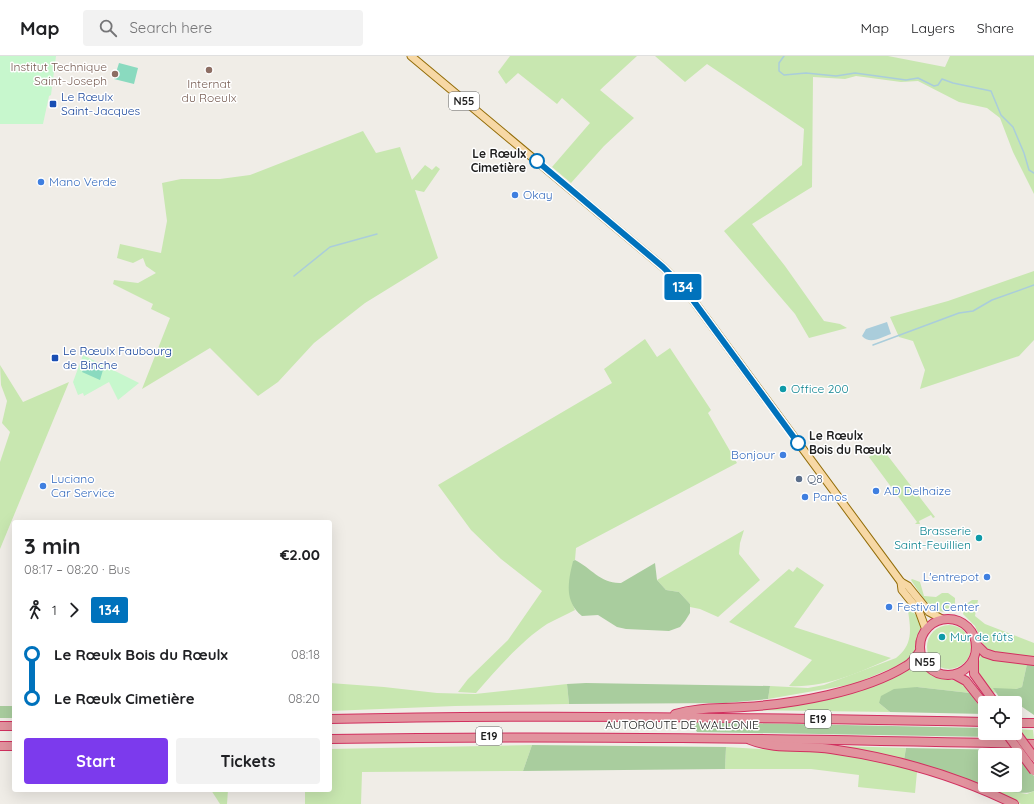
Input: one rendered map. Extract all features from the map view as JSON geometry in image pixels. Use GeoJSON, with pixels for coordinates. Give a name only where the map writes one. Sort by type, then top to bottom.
{"type":"FeatureCollection","features":[{"type":"Feature","properties":{"kind":"highway"},"geometry":{"type":"LineString","coordinates":[[926,630],[942,619]]}},
{"type":"Feature","properties":{"kind":"highway","name":"N55"},"geometry":{"type":"LineString","coordinates":[[942,619],[962,622],[972,632],[977,645]]}},
{"type":"Feature","properties":{"kind":"highway","name":"N55"},"geometry":{"type":"LineString","coordinates":[[926,630],[921,640],[920,651],[925,663],[936,672],[949,675],[955,674],[965,670],[974,660]]}},
{"type":"Feature","properties":{"kind":"highway"},"geometry":{"type":"LineString","coordinates":[[977,645],[974,660],[974,674],[990,696]]}},
{"type":"Feature","properties":{"kind":"highway"},"geometry":{"type":"LineString","coordinates":[[977,645],[985,653],[994,656],[1034,661]]}},
{"type":"Feature","properties":{"kind":"highway"},"geometry":{"type":"LineString","coordinates":[[669,716],[690,709],[745,707],[773,704],[853,689],[906,666],[920,651]]}},
{"type":"Feature","properties":{"kind":"highway","name":"N55"},"geometry":{"type":"LineString","coordinates":[[955,674],[966,681],[978,696]]}},
{"type":"Feature","properties":{"kind":"highway","name":"AUTOROUTE DE WALLONIE"},"geometry":{"type":"LineString","coordinates":[[332,719],[448,716],[669,716],[978,722]]}},
{"type":"Feature","properties":{"kind":"highway"},"geometry":{"type":"LineString","coordinates":[[1022,723],[1034,723]]}},
{"type":"Feature","properties":{"kind":"highway"},"geometry":{"type":"LineString","coordinates":[[0,726],[12,726]]}},
{"type":"Feature","properties":{"kind":"highway","name":"AUTOROUTE DE WALLONIE"},"geometry":{"type":"LineString","coordinates":[[332,739],[496,736],[746,738],[1034,744]]}},
{"type":"Feature","properties":{"kind":"highway"},"geometry":{"type":"LineString","coordinates":[[746,738],[761,745],[831,749],[907,765],[963,782],[1014,804]]}},
{"type":"Feature","properties":{"kind":"highway"},"geometry":{"type":"LineString","coordinates":[[1011,740],[1034,771]]}},
{"type":"Feature","properties":{"kind":"highway"},"geometry":{"type":"LineString","coordinates":[[1022,740],[1034,757]]}},
{"type":"Feature","properties":{"kind":"highway"},"geometry":{"type":"LineString","coordinates":[[0,746],[12,746]]}},
{"type":"Feature","properties":{"kind":"main road","name":"N55"},"geometry":{"type":"LineString","coordinates":[[411,56],[663,267],[684,288],[901,582],[908,586],[929,612],[942,619]]}},
{"type":"Feature","properties":{"kind":"main road","name":"N55"},"geometry":{"type":"LineString","coordinates":[[901,582],[902,590],[918,611],[926,630]]}},
{"type":"Feature","properties":{"kind":"green space"},"geometry":{"type":"Polygon","coordinates":[[[0,56],[56,56],[51,95],[49,96],[43,124],[0,124],[0,56]]]}},
{"type":"Feature","properties":{"kind":"green space"},"geometry":{"type":"Polygon","coordinates":[[[510,56],[637,56],[600,90],[634,118],[604,146],[571,183],[552,167],[590,123],[562,98],[557,104],[518,73],[506,84],[498,72],[510,56]]]}},
{"type":"Feature","properties":{"kind":"green space"},"geometry":{"type":"Polygon","coordinates":[[[655,56],[888,56],[945,67],[950,56],[1034,56],[1034,194],[1013,152],[1000,118],[987,108],[959,102],[918,81],[901,82],[856,76],[845,79],[813,77],[812,187],[752,224],[785,266],[824,321],[840,324],[847,328],[809,338],[795,314],[724,231],[802,165],[804,129],[707,64],[685,82],[655,56]]]}},
{"type":"Feature","properties":{"kind":"green space"},"geometry":{"type":"Polygon","coordinates":[[[119,63],[138,68],[134,84],[114,79],[119,63]]]}},
{"type":"Feature","properties":{"kind":"green space"},"geometry":{"type":"Polygon","coordinates":[[[363,131],[376,153],[400,147],[412,180],[425,165],[432,170],[436,166],[440,169],[424,192],[415,190],[438,258],[365,303],[314,343],[278,382],[258,396],[210,348],[142,389],[170,318],[151,309],[153,304],[113,284],[114,280],[138,283],[156,273],[146,266],[143,258],[133,263],[117,258],[120,244],[161,253],[167,221],[162,183],[181,179],[220,179],[250,175],[363,131]]]}},
{"type":"Feature","properties":{"kind":"green space"},"geometry":{"type":"Polygon","coordinates":[[[1034,271],[1034,340],[1019,356],[920,389],[925,370],[913,341],[899,337],[890,317],[948,301],[1034,271]]]}},
{"type":"Feature","properties":{"kind":"green space"},"geometry":{"type":"Polygon","coordinates":[[[645,339],[657,357],[670,348],[711,410],[708,413],[737,463],[576,548],[575,560],[573,561],[571,600],[575,610],[547,624],[537,631],[509,656],[476,693],[458,692],[468,679],[508,640],[542,591],[501,559],[471,530],[438,485],[612,383],[604,369],[645,339]]]}},
{"type":"Feature","properties":{"kind":"green space"},"geometry":{"type":"Polygon","coordinates":[[[83,355],[139,383],[118,400],[109,382],[84,396],[83,393],[78,395],[73,382],[83,355]]]}},
{"type":"Feature","properties":{"kind":"green space"},"geometry":{"type":"Polygon","coordinates":[[[86,363],[103,370],[100,380],[82,372],[86,363]]]}},
{"type":"Feature","properties":{"kind":"green space"},"geometry":{"type":"Polygon","coordinates":[[[0,365],[23,402],[69,382],[0,549],[0,462],[10,432],[2,423],[7,401],[1,385],[0,365]]]}},
{"type":"Feature","properties":{"kind":"green space"},"geometry":{"type":"Polygon","coordinates":[[[881,447],[935,517],[933,518],[931,515],[919,521],[920,524],[915,524],[917,522],[869,457],[881,447]]]}},
{"type":"Feature","properties":{"kind":"green space"},"geometry":{"type":"Polygon","coordinates":[[[744,530],[740,543],[739,554],[760,580],[718,617],[700,609],[690,607],[690,604],[679,592],[666,590],[657,580],[744,530]]]}},
{"type":"Feature","properties":{"kind":"green space"},"geometry":{"type":"Polygon","coordinates":[[[575,560],[596,575],[614,583],[621,583],[655,563],[657,580],[666,590],[679,592],[690,604],[690,613],[680,627],[669,631],[626,629],[617,627],[598,615],[582,616],[572,604],[569,591],[571,569],[573,561],[575,560]]]}},
{"type":"Feature","properties":{"kind":"green space"},"geometry":{"type":"Polygon","coordinates":[[[797,567],[824,585],[794,627],[891,658],[867,669],[829,682],[816,685],[789,686],[812,660],[729,622],[789,569],[793,572],[797,567]]]}},
{"type":"Feature","properties":{"kind":"green space"},"geometry":{"type":"Polygon","coordinates":[[[911,580],[920,582],[924,596],[936,597],[942,593],[948,593],[955,598],[955,605],[948,612],[931,606],[922,596],[911,580]]]}},
{"type":"Feature","properties":{"kind":"green space"},"geometry":{"type":"Polygon","coordinates":[[[972,600],[978,600],[975,616],[985,624],[1034,643],[1034,657],[995,652],[987,649],[983,644],[975,626],[963,614],[965,605],[972,600]]]}},
{"type":"Feature","properties":{"kind":"green space"},"geometry":{"type":"Polygon","coordinates":[[[910,608],[919,619],[921,630],[915,651],[910,659],[854,684],[768,699],[770,686],[808,688],[824,685],[896,658],[902,653],[910,637],[908,611],[910,608]]]}},
{"type":"Feature","properties":{"kind":"green space"},"geometry":{"type":"Polygon","coordinates":[[[945,625],[953,625],[965,631],[971,643],[971,651],[965,663],[953,669],[945,669],[933,663],[927,651],[927,643],[933,631],[945,625]]]}},
{"type":"Feature","properties":{"kind":"green space"},"geometry":{"type":"Polygon","coordinates":[[[981,654],[1027,664],[1022,687],[1016,689],[994,689],[996,693],[990,691],[979,670],[978,665],[981,654]]]}},
{"type":"Feature","properties":{"kind":"green space"},"geometry":{"type":"Polygon","coordinates":[[[918,660],[931,674],[955,680],[967,687],[970,693],[917,687],[879,703],[890,712],[751,710],[847,693],[918,660]]]}},
{"type":"Feature","properties":{"kind":"green space"},"geometry":{"type":"Polygon","coordinates":[[[1027,664],[1034,665],[1034,715],[1022,707],[1022,696],[998,696],[993,688],[1016,689],[1022,687],[1027,664]]]}},
{"type":"Feature","properties":{"kind":"green space"},"geometry":{"type":"Polygon","coordinates":[[[332,683],[437,693],[475,694],[567,684],[569,704],[455,706],[332,711],[332,683]]]}},
{"type":"Feature","properties":{"kind":"green space"},"geometry":{"type":"Polygon","coordinates":[[[567,684],[770,686],[768,699],[726,703],[569,704],[567,684]]]}},
{"type":"Feature","properties":{"kind":"green space"},"geometry":{"type":"Polygon","coordinates":[[[917,687],[970,693],[978,704],[978,714],[890,712],[879,703],[881,696],[894,689],[917,687]]]}},
{"type":"Feature","properties":{"kind":"green space"},"geometry":{"type":"Polygon","coordinates":[[[0,706],[12,706],[12,718],[0,718],[0,706]]]}},
{"type":"Feature","properties":{"kind":"green space"},"geometry":{"type":"Polygon","coordinates":[[[697,722],[978,728],[978,737],[697,732],[694,727],[697,722]]]}},
{"type":"Feature","properties":{"kind":"green space"},"geometry":{"type":"Polygon","coordinates":[[[1022,729],[1033,730],[1034,739],[1022,738],[1022,729]]]}},
{"type":"Feature","properties":{"kind":"green space"},"geometry":{"type":"Polygon","coordinates":[[[532,745],[523,771],[362,772],[361,804],[305,804],[305,792],[332,792],[332,749],[532,745]]]}},
{"type":"Feature","properties":{"kind":"green space"},"geometry":{"type":"Polygon","coordinates":[[[532,745],[726,747],[725,769],[523,771],[532,745]]]}},
{"type":"Feature","properties":{"kind":"green space"},"geometry":{"type":"Polygon","coordinates":[[[840,746],[906,748],[904,760],[840,746]]]}},
{"type":"Feature","properties":{"kind":"green space"},"geometry":{"type":"Polygon","coordinates":[[[726,747],[832,753],[878,760],[917,772],[915,793],[858,787],[859,775],[811,769],[725,769],[726,747]]]}},
{"type":"Feature","properties":{"kind":"green space"},"geometry":{"type":"Polygon","coordinates":[[[906,748],[978,749],[978,784],[904,760],[906,748]]]}},
{"type":"Feature","properties":{"kind":"green space"},"geometry":{"type":"Polygon","coordinates":[[[1022,761],[1034,776],[1034,791],[1023,793],[1008,792],[1022,792],[1022,761]]]}},
{"type":"Feature","properties":{"kind":"green space"},"geometry":{"type":"Polygon","coordinates":[[[1034,791],[1034,804],[1021,804],[996,792],[1027,794],[1034,791]]]}},
{"type":"Feature","properties":{"kind":"green space"},"geometry":{"type":"Polygon","coordinates":[[[212,792],[228,792],[227,804],[220,804],[212,792]]]}},
{"type":"Feature","properties":{"kind":"water"},"geometry":{"type":"Polygon","coordinates":[[[887,322],[891,334],[872,340],[865,339],[862,336],[866,329],[887,322]]]}},
{"type":"Feature","properties":{"kind":"waterway"},"geometry":{"type":"LineString","coordinates":[[784,56],[779,63],[779,71],[784,75],[806,73],[836,76],[855,73],[906,80],[918,78],[934,86],[938,85],[942,79],[953,83],[991,91],[1001,115],[1013,127],[1024,153],[1029,170],[1034,173]]}},
{"type":"Feature","properties":{"kind":"waterway"},"geometry":{"type":"LineString","coordinates":[[294,276],[330,247],[377,234]]}},
{"type":"Feature","properties":{"kind":"waterway"},"geometry":{"type":"LineString","coordinates":[[873,345],[959,313],[973,311],[992,300],[1034,285]]}},
{"type":"Feature","properties":{"kind":"bus line","name":"134"},"geometry":{"type":"LineString","coordinates":[[537,161],[663,267],[684,288],[713,325],[798,443]]}},
{"type":"Feature","properties":{"kind":"place","name":"Internat du Roeulx"},"geometry":{"type":"Point","coordinates":[209,70]}},
{"type":"Feature","properties":{"kind":"place","name":"Institut Technique Saint-Joseph"},"geometry":{"type":"Point","coordinates":[115,74]}},
{"type":"Feature","properties":{"kind":"place","name":"Le Rœulx Saint-Jacques"},"geometry":{"type":"Point","coordinates":[53,104]}},
{"type":"Feature","properties":{"kind":"place","name":"Le Rœulx Cimetière"},"geometry":{"type":"Point","coordinates":[537,161]}},
{"type":"Feature","properties":{"kind":"place","name":"Mano Verde"},"geometry":{"type":"Point","coordinates":[41,182]}},
{"type":"Feature","properties":{"kind":"place","name":"Okay"},"geometry":{"type":"Point","coordinates":[515,195]}},
{"type":"Feature","properties":{"kind":"place","name":"Le Rœulx Faubourg de Binche"},"geometry":{"type":"Point","coordinates":[55,358]}},
{"type":"Feature","properties":{"kind":"place","name":"Office 200"},"geometry":{"type":"Point","coordinates":[783,389]}},
{"type":"Feature","properties":{"kind":"place","name":"Le Rœulx Bois du Rœulx"},"geometry":{"type":"Point","coordinates":[798,443]}},
{"type":"Feature","properties":{"kind":"place","name":"Bonjour"},"geometry":{"type":"Point","coordinates":[783,455]}},
{"type":"Feature","properties":{"kind":"place","name":"Q8"},"geometry":{"type":"Point","coordinates":[799,479]}},
{"type":"Feature","properties":{"kind":"place","name":"Luciano Car Service"},"geometry":{"type":"Point","coordinates":[43,486]}},
{"type":"Feature","properties":{"kind":"place","name":"AD Delhaize"},"geometry":{"type":"Point","coordinates":[876,491]}},
{"type":"Feature","properties":{"kind":"place","name":"Panos"},"geometry":{"type":"Point","coordinates":[805,497]}},
{"type":"Feature","properties":{"kind":"place","name":"Brasserie Saint-Feuillien"},"geometry":{"type":"Point","coordinates":[979,538]}},
{"type":"Feature","properties":{"kind":"place","name":"L'entrepot"},"geometry":{"type":"Point","coordinates":[987,577]}},
{"type":"Feature","properties":{"kind":"place","name":"Festival Center"},"geometry":{"type":"Point","coordinates":[889,607]}},
{"type":"Feature","properties":{"kind":"place","name":"Mur de fûts"},"geometry":{"type":"Point","coordinates":[942,637]}}]}
